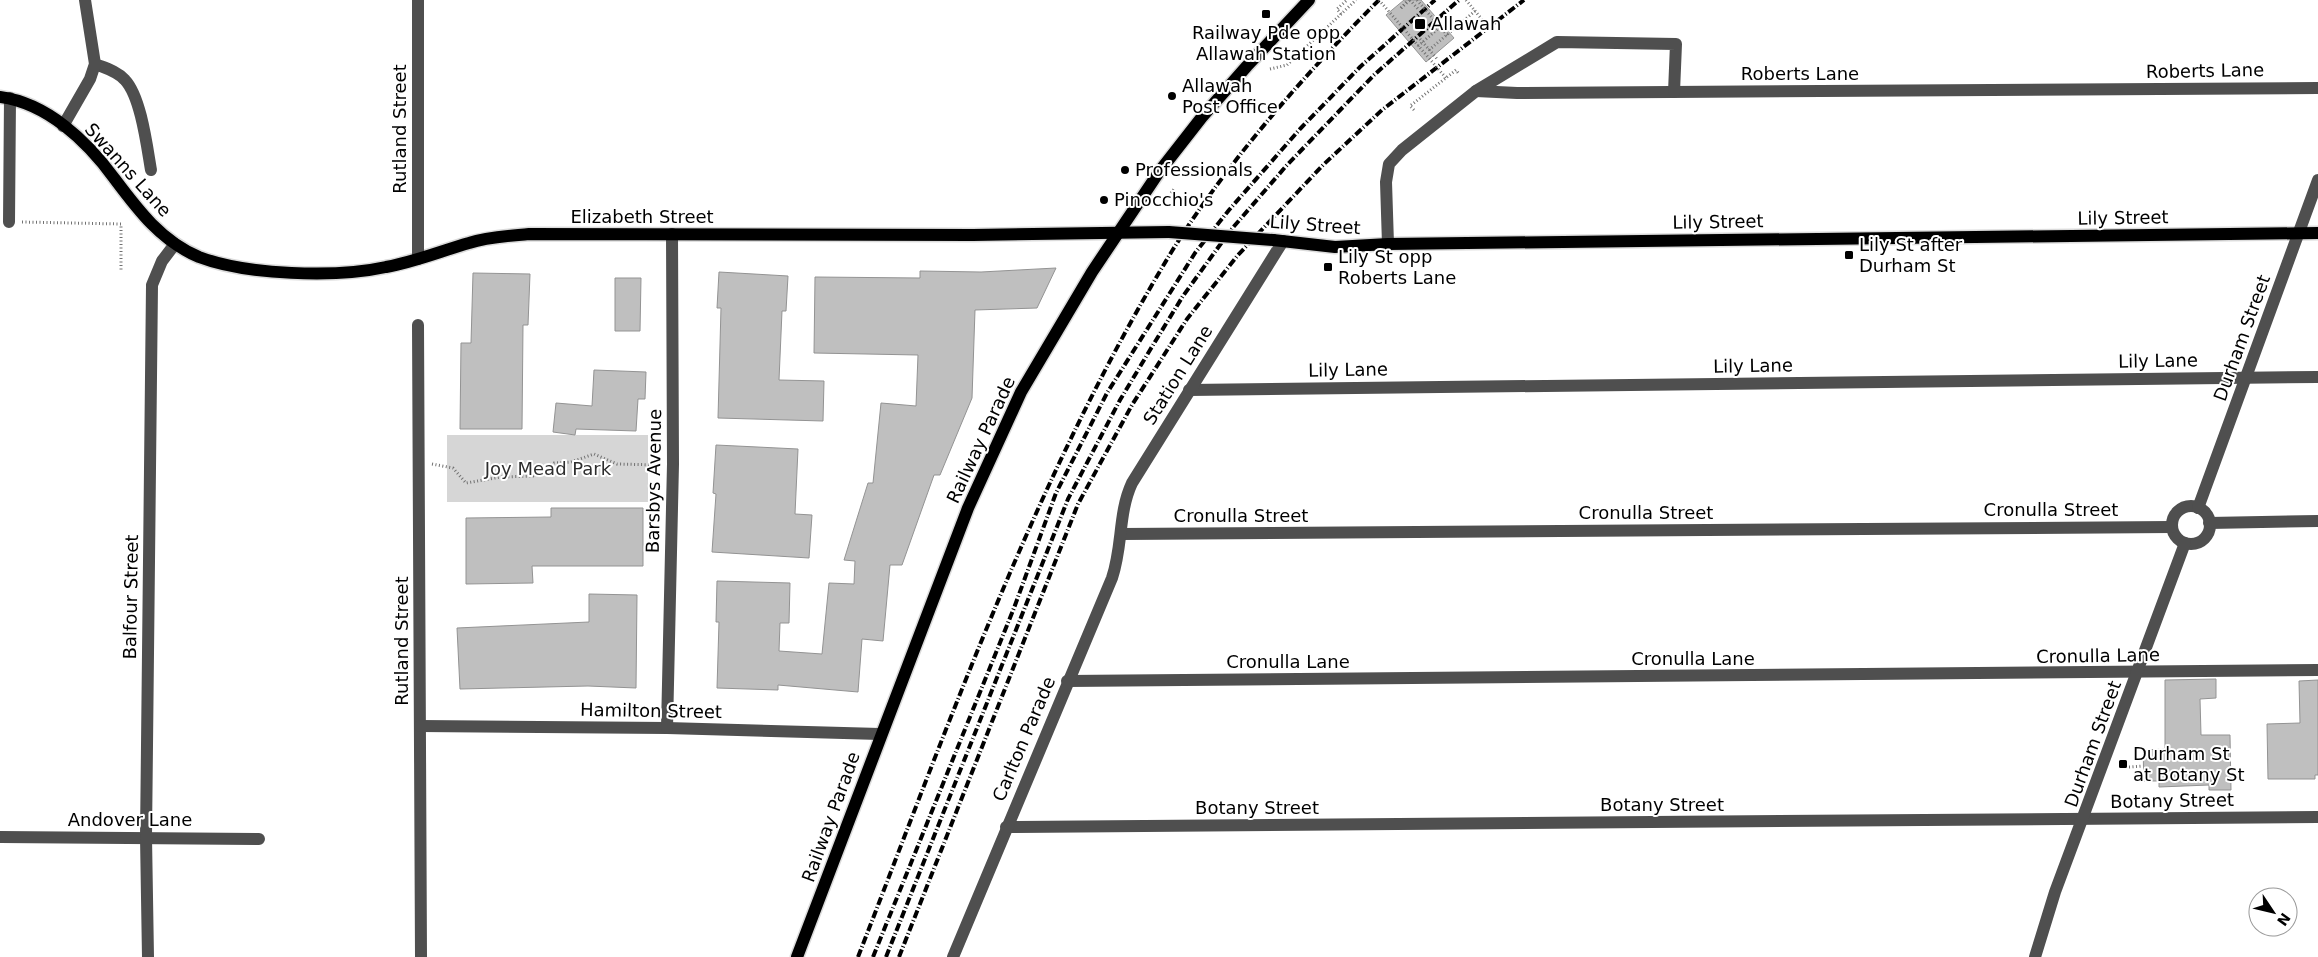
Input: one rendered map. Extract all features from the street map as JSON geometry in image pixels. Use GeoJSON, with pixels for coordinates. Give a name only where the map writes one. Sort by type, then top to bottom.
{"type":"FeatureCollection","features":[{"type":"Feature","properties":{"kind":"main road","name":"Railway Parade"},"geometry":{"type":"LineString","coordinates":[[797,957],[880,734],[968,508],[1021,392],[1052,337],[1159,172],[1202,117],[1309,0]]}},
{"type":"Feature","properties":{"kind":"main road","name":"Swanns Lane"},"geometry":{"type":"LineString","coordinates":[[5,98],[29,104],[46,113],[88,147],[144,217],[175,244]]}},
{"type":"Feature","properties":{"kind":"main road","name":"Elizabeth Street"},"geometry":{"type":"LineString","coordinates":[[175,244],[198,256],[252,270],[355,272],[386,268],[471,242],[502,236],[529,234],[1079,235],[1119,232]]}},
{"type":"Feature","properties":{"kind":"main road","name":"Lily Street"},"geometry":{"type":"LineString","coordinates":[[1119,232],[1169,232],[1278,240],[1335,247],[1388,244],[2318,233]]}},
{"type":"Feature","properties":{"kind":"street"},"geometry":{"type":"LineString","coordinates":[[63,126],[90,79],[94,64],[85,0]]}},
{"type":"Feature","properties":{"kind":"street","name":"Rutland Street"},"geometry":{"type":"LineString","coordinates":[[418,0],[418,259]]}},
{"type":"Feature","properties":{"kind":"street"},"geometry":{"type":"LineString","coordinates":[[1388,244],[1386,182],[1389,164],[1402,150],[1476,92],[1557,42],[1676,44],[1674,92]]}},
{"type":"Feature","properties":{"kind":"street"},"geometry":{"type":"LineString","coordinates":[[94,64],[117,73],[126,81],[132,91],[143,128],[151,170]]}},
{"type":"Feature","properties":{"kind":"street","name":"Roberts Lane"},"geometry":{"type":"LineString","coordinates":[[1476,92],[2318,88]]}},
{"type":"Feature","properties":{"kind":"street"},"geometry":{"type":"LineString","coordinates":[[5,98],[9,222]]}},
{"type":"Feature","properties":{"kind":"street","name":"Durham Street"},"geometry":{"type":"LineString","coordinates":[[2198,508],[2318,180]]}},
{"type":"Feature","properties":{"kind":"street","name":"Barsbys Avenue"},"geometry":{"type":"LineString","coordinates":[[667,728],[673,464],[672,234]]}},
{"type":"Feature","properties":{"kind":"street","name":"Station Lane"},"geometry":{"type":"LineString","coordinates":[[1121,534],[1125,498],[1132,483],[1278,240]]}},
{"type":"Feature","properties":{"kind":"street","name":"Balfour Street"},"geometry":{"type":"LineString","coordinates":[[148,957],[146,838],[152,285],[155,272],[175,244]]}},
{"type":"Feature","properties":{"kind":"street","name":"Rutland Street"},"geometry":{"type":"LineString","coordinates":[[418,325],[421,957]]}},
{"type":"Feature","properties":{"kind":"street","name":"Lily Lane"},"geometry":{"type":"LineString","coordinates":[[1189,390],[2318,377]]}},
{"type":"Feature","properties":{"kind":"street"},"geometry":{"type":"LineString","coordinates":[[2192,506],[2198,508],[2208,516],[2207,535],[2197,543],[2185,543],[2176,537],[2172,527],[2172,520],[2180,510],[2192,506]]}},
{"type":"Feature","properties":{"kind":"street"},"geometry":{"type":"LineString","coordinates":[[2209,523],[2318,521]]}},
{"type":"Feature","properties":{"kind":"street","name":"Cronulla Street"},"geometry":{"type":"LineString","coordinates":[[1121,534],[2172,527]]}},
{"type":"Feature","properties":{"kind":"street","name":"Carlton Parade"},"geometry":{"type":"LineString","coordinates":[[953,957],[1117,564],[1121,534]]}},
{"type":"Feature","properties":{"kind":"street","name":"Durham Street"},"geometry":{"type":"LineString","coordinates":[[2034,957],[2044,925],[2185,543]]}},
{"type":"Feature","properties":{"kind":"street","name":"Cronulla Lane"},"geometry":{"type":"LineString","coordinates":[[1067,682],[2318,670]]}},
{"type":"Feature","properties":{"kind":"street","name":"Hamilton Street"},"geometry":{"type":"LineString","coordinates":[[420,726],[667,728],[880,734]]}},
{"type":"Feature","properties":{"kind":"street","name":"Botany Street"},"geometry":{"type":"LineString","coordinates":[[1006,828],[2318,817]]}},
{"type":"Feature","properties":{"kind":"street","name":"Andover Lane"},"geometry":{"type":"LineString","coordinates":[[0,837],[259,839]]}},
{"type":"Feature","properties":{"kind":"path"},"geometry":{"type":"LineString","coordinates":[[1341,14],[1337,9],[1347,0]]}},
{"type":"Feature","properties":{"kind":"path"},"geometry":{"type":"LineString","coordinates":[[1270,69],[1287,65],[1356,0]]}},
{"type":"Feature","properties":{"kind":"path"},"geometry":{"type":"LineString","coordinates":[[1379,0],[1446,78]]}},
{"type":"Feature","properties":{"kind":"path"},"geometry":{"type":"LineString","coordinates":[[1401,8],[1409,0],[1419,10]]}},
{"type":"Feature","properties":{"kind":"path"},"geometry":{"type":"LineString","coordinates":[[1417,0],[1448,36]]}},
{"type":"Feature","properties":{"kind":"path"},"geometry":{"type":"LineString","coordinates":[[1466,0],[1485,24]]}},
{"type":"Feature","properties":{"kind":"path"},"geometry":{"type":"LineString","coordinates":[[1429,50],[1476,11]]}},
{"type":"Feature","properties":{"kind":"path"},"geometry":{"type":"LineString","coordinates":[[1418,46],[1440,27]]}},
{"type":"Feature","properties":{"kind":"path"},"geometry":{"type":"LineString","coordinates":[[1420,39],[1438,60]]}},
{"type":"Feature","properties":{"kind":"path"},"geometry":{"type":"LineString","coordinates":[[1414,110],[1410,106],[1456,70],[1458,74]]}},
{"type":"Feature","properties":{"kind":"path"},"geometry":{"type":"LineString","coordinates":[[1171,193],[1174,189]]}},
{"type":"Feature","properties":{"kind":"path"},"geometry":{"type":"LineString","coordinates":[[9,222],[120,224],[121,270]]}},
{"type":"Feature","properties":{"kind":"path"},"geometry":{"type":"LineString","coordinates":[[419,463],[453,468],[466,483],[500,477],[534,476],[554,463],[571,462],[594,454],[625,465],[673,464]]}},
{"type":"Feature","properties":{"kind":"path"},"geometry":{"type":"LineString","coordinates":[[2129,767],[2143,766]]}},
{"type":"Feature","properties":{"kind":"green space","name":"Joy Mead Park"},"geometry":{"type":"Polygon","coordinates":[[[447,435],[648,435],[648,502],[447,502],[447,435]]]}},
{"type":"Feature","properties":{"kind":"building"},"geometry":{"type":"Polygon","coordinates":[[[1404,0],[1421,0],[1454,38],[1426,62],[1386,15],[1404,0]]]}},
{"type":"Feature","properties":{"kind":"building"},"geometry":{"type":"Polygon","coordinates":[[[1056,268],[1037,308],[975,310],[972,398],[940,475],[934,475],[902,565],[890,565],[883,641],[862,639],[858,692],[778,685],[778,690],[717,688],[719,622],[716,622],[717,581],[790,583],[789,623],[780,623],[779,651],[822,654],[829,583],[854,584],[855,561],[844,560],[868,483],[873,483],[881,403],[916,406],[918,355],[814,353],[815,277],[920,278],[920,271],[981,272],[1056,268]]]}},
{"type":"Feature","properties":{"kind":"building"},"geometry":{"type":"Polygon","coordinates":[[[719,272],[788,276],[786,311],[782,311],[779,380],[824,381],[823,421],[718,418],[721,308],[717,308],[719,272]]]}},
{"type":"Feature","properties":{"kind":"building"},"geometry":{"type":"Polygon","coordinates":[[[473,273],[530,274],[528,325],[523,325],[522,429],[460,429],[461,343],[471,343],[473,273]]]}},
{"type":"Feature","properties":{"kind":"building"},"geometry":{"type":"Polygon","coordinates":[[[615,278],[641,278],[640,331],[615,331],[615,278]]]}},
{"type":"Feature","properties":{"kind":"building"},"geometry":{"type":"Polygon","coordinates":[[[594,370],[646,372],[645,399],[638,399],[636,431],[576,429],[575,435],[553,432],[556,403],[592,406],[594,370]]]}},
{"type":"Feature","properties":{"kind":"building"},"geometry":{"type":"Polygon","coordinates":[[[716,445],[798,449],[795,514],[812,515],[809,558],[712,552],[716,494],[713,493],[716,445]]]}},
{"type":"Feature","properties":{"kind":"building"},"geometry":{"type":"Polygon","coordinates":[[[551,508],[643,508],[643,566],[532,566],[533,583],[466,584],[466,518],[551,517],[551,508]]]}},
{"type":"Feature","properties":{"kind":"building"},"geometry":{"type":"Polygon","coordinates":[[[589,594],[637,595],[636,688],[588,686],[460,689],[457,628],[589,622],[589,594]]]}},
{"type":"Feature","properties":{"kind":"building"},"geometry":{"type":"Polygon","coordinates":[[[2216,679],[2216,698],[2200,699],[2201,735],[2230,735],[2231,790],[2209,790],[2209,785],[2159,787],[2159,781],[2144,781],[2143,750],[2165,749],[2165,680],[2216,679]]]}},
{"type":"Feature","properties":{"kind":"building"},"geometry":{"type":"Polygon","coordinates":[[[2318,680],[2318,775],[2315,775],[2315,779],[2268,779],[2267,724],[2300,723],[2299,681],[2318,680]]]}},
{"type":"Feature","properties":{"kind":"railway"},"geometry":{"type":"LineString","coordinates":[[858,957],[963,687],[1038,508],[1079,421],[1124,335],[1172,251],[1218,184],[1296,88],[1379,0]]}},
{"type":"Feature","properties":{"kind":"railway"},"geometry":{"type":"LineString","coordinates":[[873,957],[1014,608],[1056,493],[1107,393],[1195,253],[1229,210],[1300,129],[1360,67],[1435,0]]}},
{"type":"Feature","properties":{"kind":"railway"},"geometry":{"type":"LineString","coordinates":[[886,957],[1068,499],[1120,400],[1183,296],[1230,231],[1287,165],[1374,75],[1459,0]]}},
{"type":"Feature","properties":{"kind":"railway"},"geometry":{"type":"LineString","coordinates":[[899,957],[1078,504],[1132,405],[1187,319],[1238,255],[1323,165],[1382,110],[1524,0]]}},
{"type":"Feature","properties":{"kind":"place","name":"Railway Pde opp Allawah Station"},"geometry":{"type":"Point","coordinates":[1266,14]}},
{"type":"Feature","properties":{"kind":"place","name":"Allawah"},"geometry":{"type":"Point","coordinates":[1420,24]}},
{"type":"Feature","properties":{"kind":"place","name":"Allawah Post Office"},"geometry":{"type":"Point","coordinates":[1172,96]}},
{"type":"Feature","properties":{"kind":"place","name":"Professionals"},"geometry":{"type":"Point","coordinates":[1125,170]}},
{"type":"Feature","properties":{"kind":"place","name":"Pinocchio's"},"geometry":{"type":"Point","coordinates":[1104,200]}},
{"type":"Feature","properties":{"kind":"place","name":"Lily St after Durham St"},"geometry":{"type":"Point","coordinates":[1849,255]}},
{"type":"Feature","properties":{"kind":"place","name":"Lily St opp Roberts Lane"},"geometry":{"type":"Point","coordinates":[1328,267]}},
{"type":"Feature","properties":{"kind":"place","name":"Durham St at Botany St"},"geometry":{"type":"Point","coordinates":[2123,764]}}]}
